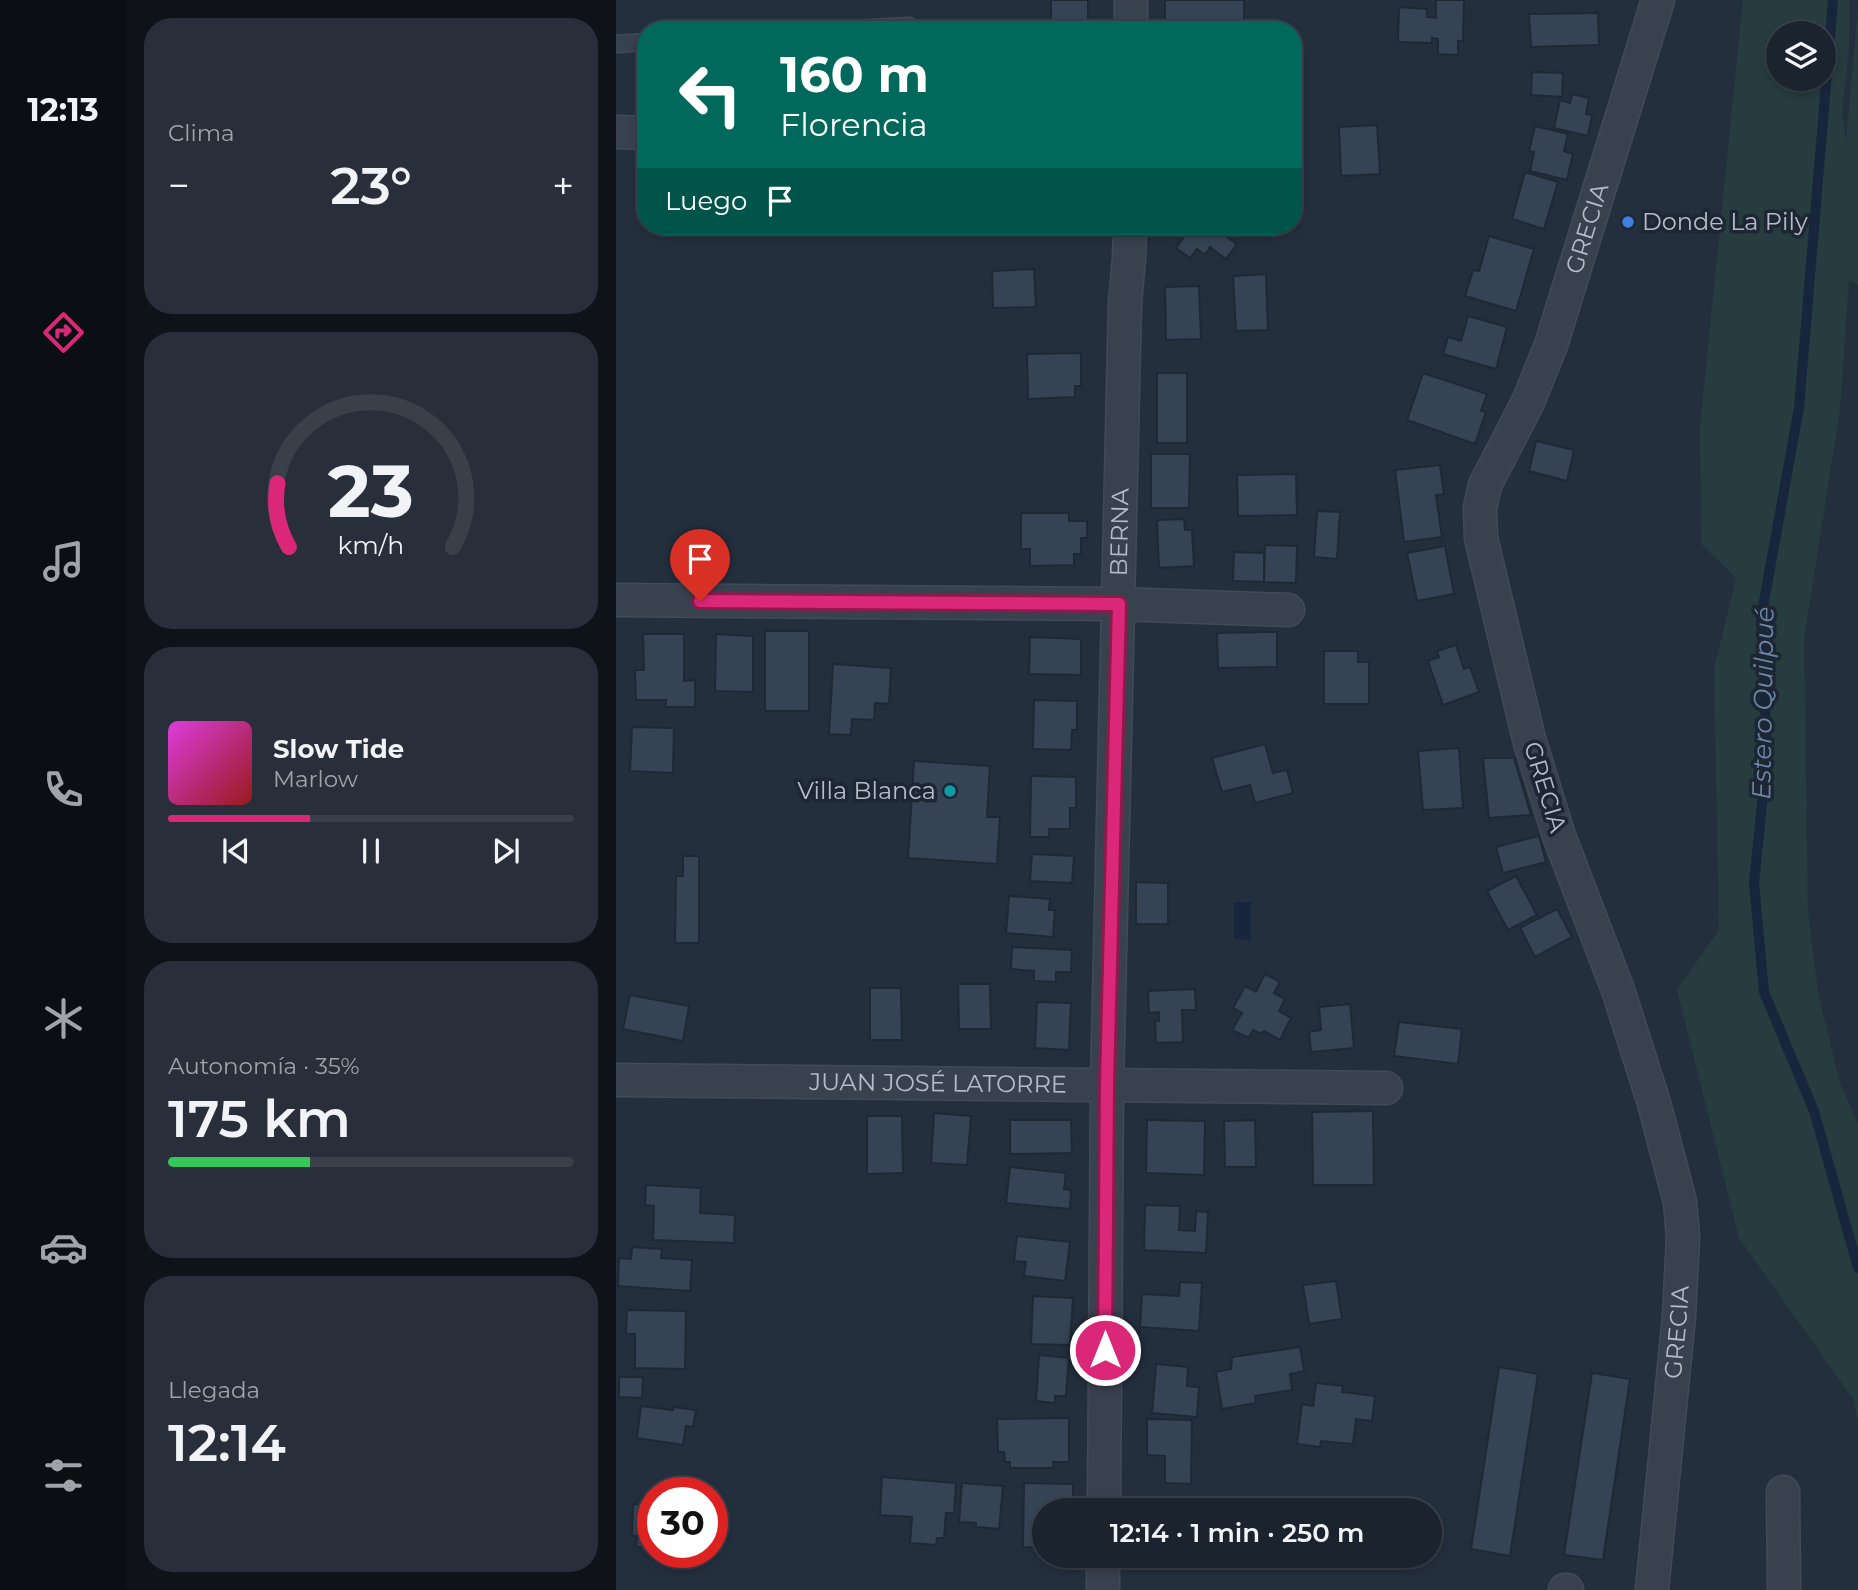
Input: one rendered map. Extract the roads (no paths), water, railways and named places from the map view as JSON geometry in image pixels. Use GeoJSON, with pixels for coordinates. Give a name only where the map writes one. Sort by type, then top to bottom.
{"type":"FeatureCollection","features":[{"type":"Feature","properties":{"kind":"street"},"geometry":{"type":"LineString","coordinates":[[1131,0],[1131,21]]}},
{"type":"Feature","properties":{"kind":"street","name":"GRECIA"},"geometry":{"type":"LineString","coordinates":[[1653,1590],[1679,1316],[1683,1237],[1680,1202],[1654,1103],[1618,990],[1559,836],[1530,739],[1481,538],[1480,508],[1485,485],[1528,402],[1551,345],[1658,0]]}},
{"type":"Feature","properties":{"kind":"street"},"geometry":{"type":"LineString","coordinates":[[616,132],[637,133]]}},
{"type":"Feature","properties":{"kind":"street","name":"BERNA"},"geometry":{"type":"LineString","coordinates":[[1104,1498],[1107,1084],[1125,302],[1130,235]]}},
{"type":"Feature","properties":{"kind":"street"},"geometry":{"type":"LineString","coordinates":[[616,600],[1119,604],[1287,610]]}},
{"type":"Feature","properties":{"kind":"street","name":"JUAN JOSÉ LATORRE"},"geometry":{"type":"LineString","coordinates":[[616,1080],[1386,1088]]}},
{"type":"Feature","properties":{"kind":"street"},"geometry":{"type":"LineString","coordinates":[[1783,1492],[1784,1590]]}},
{"type":"Feature","properties":{"kind":"street"},"geometry":{"type":"LineString","coordinates":[[1103,1568],[1103,1590]]}},
{"type":"Feature","properties":{"kind":"lane"},"geometry":{"type":"LineString","coordinates":[[616,44],[637,43]]}},
{"type":"Feature","properties":{"kind":"water"},"geometry":{"type":"Polygon","coordinates":[[[1234,902],[1251,902],[1251,940],[1234,939],[1234,902]]]}},
{"type":"Feature","properties":{"kind":"waterway","name":"Estero Quilpué"},"geometry":{"type":"LineString","coordinates":[[1833,0],[1799,408],[1761,618],[1767,755],[1754,883],[1764,992],[1814,1111],[1858,1268]]}},
{"type":"Feature","properties":{"kind":"place","name":"Donde La Pily"},"geometry":{"type":"Point","coordinates":[1628,222]}},
{"type":"Feature","properties":{"kind":"place","name":"Villa Blanca"},"geometry":{"type":"Point","coordinates":[950,791]}}]}
